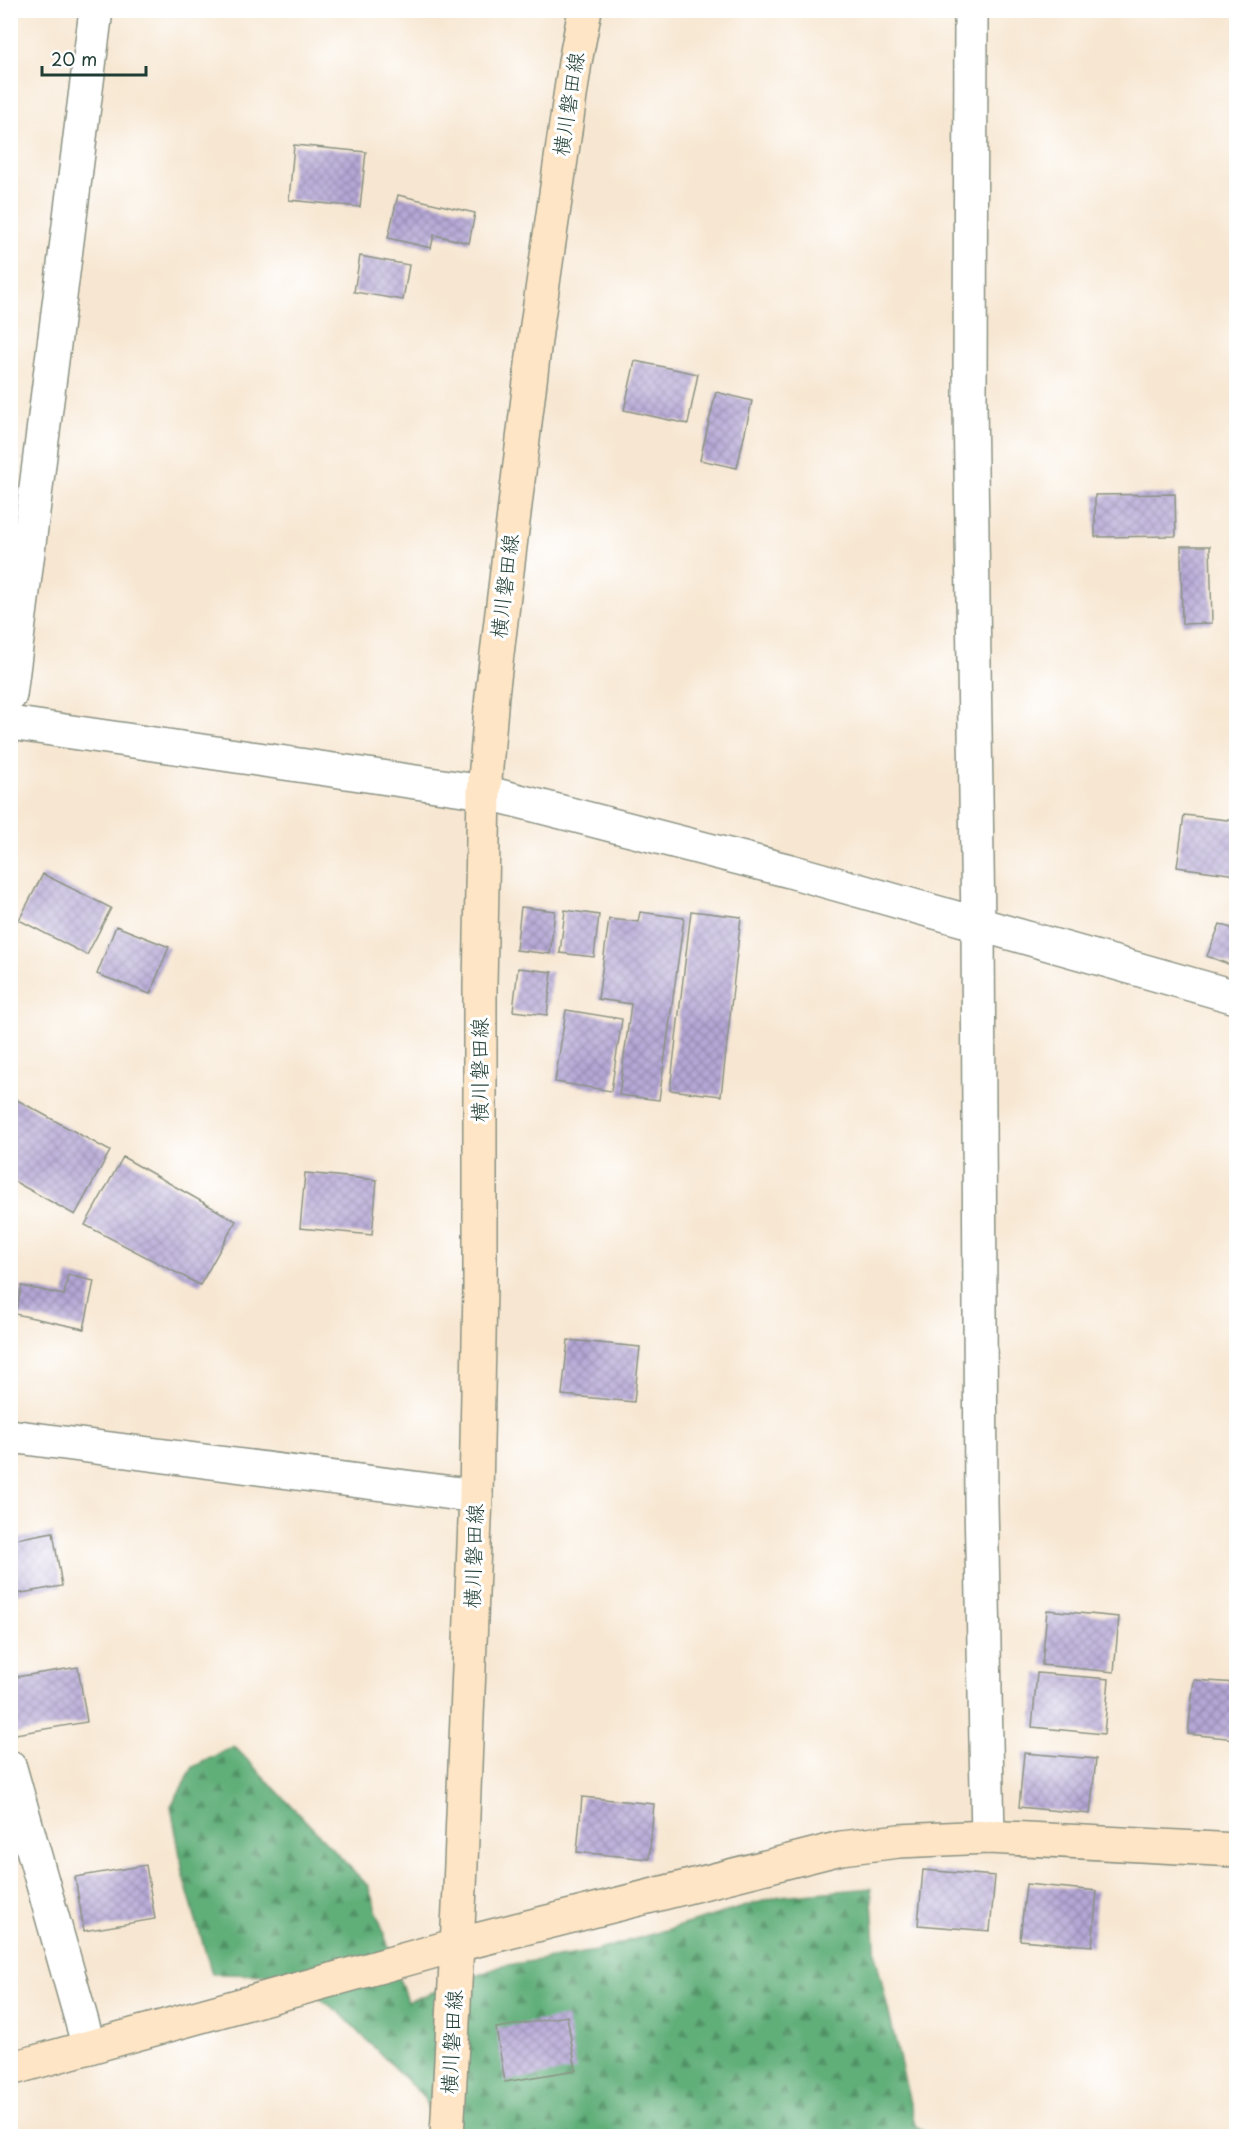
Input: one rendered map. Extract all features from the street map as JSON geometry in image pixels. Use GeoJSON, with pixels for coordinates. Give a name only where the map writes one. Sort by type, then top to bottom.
{"type":"FeatureCollection","features":[{"type":"Feature","properties":{"kind":"main road","name":"横川磐田線"},"geometry":{"type":"LineString","coordinates":[[447,2136],[476,1496],[480,1287],[480,985],[484,792],[492,695],[536,332],[575,62],[585,10]]}},
{"type":"Feature","properties":{"kind":"main road"},"geometry":{"type":"LineString","coordinates":[[10,2069],[457,1945],[841,1848],[899,1841],[988,1837],[1236,1850]]}},
{"type":"Feature","properties":{"kind":"street"},"geometry":{"type":"LineString","coordinates":[[10,695],[96,10]]}},
{"type":"Feature","properties":{"kind":"street"},"geometry":{"type":"LineString","coordinates":[[971,10],[970,402],[978,926],[981,1502],[988,1837]]}},
{"type":"Feature","properties":{"kind":"street"},"geometry":{"type":"LineString","coordinates":[[10,723],[484,792],[789,871],[1236,997]]}},
{"type":"Feature","properties":{"kind":"street"},"geometry":{"type":"LineString","coordinates":[[10,1436],[476,1496]]}},
{"type":"Feature","properties":{"kind":"street"},"geometry":{"type":"LineString","coordinates":[[10,1768],[89,2047]]}},
{"type":"Feature","properties":{"kind":"green space"},"geometry":{"type":"Polygon","coordinates":[[[234,1746],[368,1886],[407,2002],[502,1966],[595,1951],[780,1896],[871,1888],[876,1958],[915,2125],[930,2136],[438,2136],[424,2098],[340,2013],[287,1975],[212,1974],[185,1883],[171,1806],[193,1767],[234,1746]]]}},
{"type":"Feature","properties":{"kind":"building"},"geometry":{"type":"Polygon","coordinates":[[[294,145],[366,152],[360,207],[289,200],[294,145]]]}},
{"type":"Feature","properties":{"kind":"building"},"geometry":{"type":"Polygon","coordinates":[[[398,195],[475,213],[469,243],[434,235],[431,248],[388,238],[398,195]]]}},
{"type":"Feature","properties":{"kind":"building"},"geometry":{"type":"Polygon","coordinates":[[[360,256],[409,265],[403,300],[354,292],[360,256]]]}},
{"type":"Feature","properties":{"kind":"building"},"geometry":{"type":"Polygon","coordinates":[[[635,361],[698,374],[688,424],[624,410],[635,361]]]}},
{"type":"Feature","properties":{"kind":"building"},"geometry":{"type":"Polygon","coordinates":[[[716,392],[752,401],[737,468],[700,460],[716,392]]]}},
{"type":"Feature","properties":{"kind":"building"},"geometry":{"type":"Polygon","coordinates":[[[1175,494],[1176,536],[1095,537],[1095,495],[1175,494]]]}},
{"type":"Feature","properties":{"kind":"building"},"geometry":{"type":"Polygon","coordinates":[[[1181,546],[1210,546],[1212,623],[1182,624],[1181,546]]]}},
{"type":"Feature","properties":{"kind":"building"},"geometry":{"type":"Polygon","coordinates":[[[1184,815],[1236,821],[1236,875],[1177,867],[1184,815]]]}},
{"type":"Feature","properties":{"kind":"building"},"geometry":{"type":"Polygon","coordinates":[[[43,874],[111,908],[87,955],[19,920],[43,874]]]}},
{"type":"Feature","properties":{"kind":"building"},"geometry":{"type":"Polygon","coordinates":[[[521,907],[555,911],[550,954],[516,950],[521,907]]]}},
{"type":"Feature","properties":{"kind":"building"},"geometry":{"type":"Polygon","coordinates":[[[565,910],[599,915],[594,957],[560,953],[565,910]]]}},
{"type":"Feature","properties":{"kind":"building"},"geometry":{"type":"Polygon","coordinates":[[[691,911],[741,917],[721,1096],[670,1090],[691,911]]]}},
{"type":"Feature","properties":{"kind":"building"},"geometry":{"type":"Polygon","coordinates":[[[640,912],[684,918],[659,1100],[619,1095],[631,1004],[598,999],[609,919],[638,922],[640,912]]]}},
{"type":"Feature","properties":{"kind":"building"},"geometry":{"type":"Polygon","coordinates":[[[1220,924],[1236,930],[1236,967],[1207,956],[1220,924]]]}},
{"type":"Feature","properties":{"kind":"building"},"geometry":{"type":"Polygon","coordinates":[[[116,926],[169,947],[150,994],[97,974],[116,926]]]}},
{"type":"Feature","properties":{"kind":"building"},"geometry":{"type":"Polygon","coordinates":[[[518,968],[552,972],[547,1015],[513,1011],[518,968]]]}},
{"type":"Feature","properties":{"kind":"building"},"geometry":{"type":"Polygon","coordinates":[[[566,1010],[622,1019],[611,1091],[555,1082],[566,1010]]]}},
{"type":"Feature","properties":{"kind":"building"},"geometry":{"type":"Polygon","coordinates":[[[10,1096],[110,1151],[75,1215],[10,1179],[10,1096]]]}},
{"type":"Feature","properties":{"kind":"building"},"geometry":{"type":"Polygon","coordinates":[[[123,1157],[236,1221],[200,1285],[85,1225],[123,1157]]]}},
{"type":"Feature","properties":{"kind":"building"},"geometry":{"type":"Polygon","coordinates":[[[305,1173],[377,1180],[372,1235],[300,1228],[305,1173]]]}},
{"type":"Feature","properties":{"kind":"building"},"geometry":{"type":"Polygon","coordinates":[[[68,1275],[94,1281],[84,1329],[15,1314],[22,1286],[64,1295],[68,1275]]]}},
{"type":"Feature","properties":{"kind":"building"},"geometry":{"type":"Polygon","coordinates":[[[568,1340],[640,1347],[634,1402],[562,1395],[568,1340]]]}},
{"type":"Feature","properties":{"kind":"building"},"geometry":{"type":"Polygon","coordinates":[[[53,1532],[62,1586],[10,1595],[10,1540],[53,1532]]]}},
{"type":"Feature","properties":{"kind":"building"},"geometry":{"type":"Polygon","coordinates":[[[1047,1610],[1119,1617],[1114,1672],[1042,1665],[1047,1610]]]}},
{"type":"Feature","properties":{"kind":"building"},"geometry":{"type":"Polygon","coordinates":[[[78,1667],[87,1722],[16,1734],[10,1700],[10,1678],[78,1667]]]}},
{"type":"Feature","properties":{"kind":"building"},"geometry":{"type":"Polygon","coordinates":[[[1037,1673],[1109,1679],[1104,1734],[1032,1727],[1037,1673]]]}},
{"type":"Feature","properties":{"kind":"building"},"geometry":{"type":"Polygon","coordinates":[[[1194,1680],[1236,1683],[1236,1739],[1188,1734],[1194,1680]]]}},
{"type":"Feature","properties":{"kind":"building"},"geometry":{"type":"Polygon","coordinates":[[[1024,1753],[1096,1759],[1090,1814],[1019,1807],[1024,1753]]]}},
{"type":"Feature","properties":{"kind":"building"},"geometry":{"type":"Polygon","coordinates":[[[582,1797],[654,1804],[649,1859],[577,1852],[582,1797]]]}},
{"type":"Feature","properties":{"kind":"building"},"geometry":{"type":"Polygon","coordinates":[[[146,1865],[155,1919],[84,1931],[75,1877],[146,1865]]]}},
{"type":"Feature","properties":{"kind":"building"},"geometry":{"type":"Polygon","coordinates":[[[923,1870],[995,1876],[990,1931],[918,1925],[923,1870]]]}},
{"type":"Feature","properties":{"kind":"building"},"geometry":{"type":"Polygon","coordinates":[[[1026,1884],[1097,1891],[1092,1946],[1020,1940],[1026,1884]]]}},
{"type":"Feature","properties":{"kind":"building"},"geometry":{"type":"Polygon","coordinates":[[[567,2016],[576,2070],[505,2082],[496,2028],[567,2016]]]}}]}
